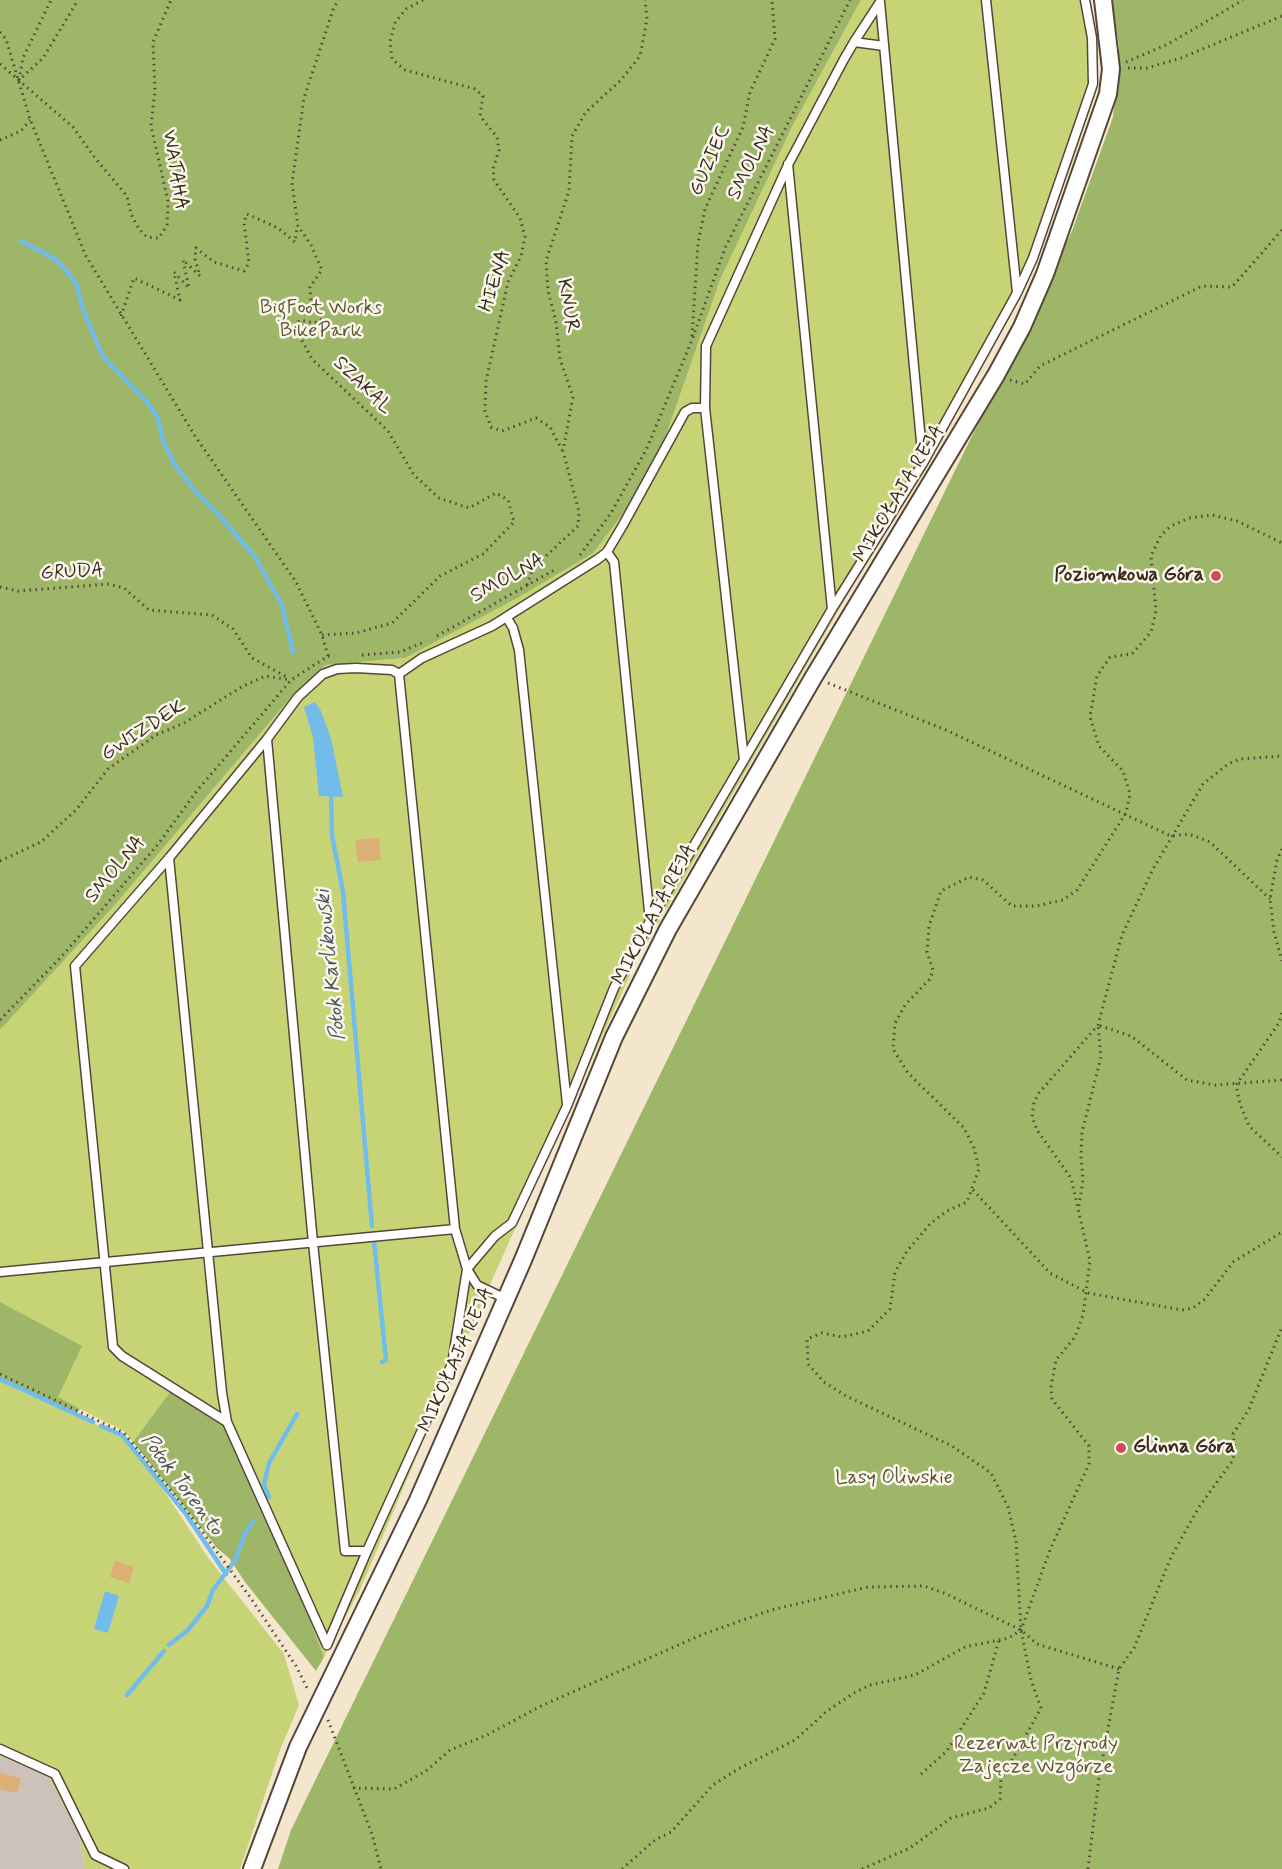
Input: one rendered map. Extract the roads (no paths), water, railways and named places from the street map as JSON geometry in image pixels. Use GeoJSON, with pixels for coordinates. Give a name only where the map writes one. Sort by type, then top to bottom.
{"type":"FeatureCollection","features":[{"type":"Feature","properties":{"kind":"street","name":"MIKOŁAJA REJA"},"geometry":{"type":"LineString","coordinates":[[252,1869],[298,1747],[413,1510],[506,1299],[614,1037],[643,978],[688,891],[813,678],[996,375],[1022,327],[1045,274],[1102,117],[1108,94],[1111,69],[1103,0]]}},
{"type":"Feature","properties":{"kind":"lane"},"geometry":{"type":"LineString","coordinates":[[986,0],[1017,293]]}},
{"type":"Feature","properties":{"kind":"lane"},"geometry":{"type":"LineString","coordinates":[[169,858],[227,1422],[327,1645],[452,1364],[467,1269],[495,1236],[512,1223],[567,1106],[614,988],[650,921],[832,609],[923,463],[1017,293],[1033,258],[1093,84],[1092,38],[1085,0]]}},
{"type":"Feature","properties":{"kind":"lane"},"geometry":{"type":"LineString","coordinates":[[744,760],[705,408],[706,346],[788,163],[854,42],[880,2],[923,463]]}},
{"type":"Feature","properties":{"kind":"lane"},"geometry":{"type":"LineString","coordinates":[[854,42],[884,46]]}},
{"type":"Feature","properties":{"kind":"lane"},"geometry":{"type":"LineString","coordinates":[[788,163],[832,609]]}},
{"type":"Feature","properties":{"kind":"lane"},"geometry":{"type":"LineString","coordinates":[[399,674],[422,658],[507,618],[607,552],[685,412],[692,408],[705,408]]}},
{"type":"Feature","properties":{"kind":"lane"},"geometry":{"type":"LineString","coordinates":[[607,552],[614,562],[650,921]]}},
{"type":"Feature","properties":{"kind":"lane"},"geometry":{"type":"LineString","coordinates":[[507,618],[513,628],[519,650],[567,1106]]}},
{"type":"Feature","properties":{"kind":"lane"},"geometry":{"type":"LineString","coordinates":[[227,1422],[122,1356],[112,1347],[75,966],[169,858],[267,739],[298,697],[323,674],[337,669],[356,668],[392,670],[399,674]]}},
{"type":"Feature","properties":{"kind":"lane"},"geometry":{"type":"LineString","coordinates":[[399,674],[455,1229],[467,1269],[477,1285],[506,1299]]}},
{"type":"Feature","properties":{"kind":"lane"},"geometry":{"type":"LineString","coordinates":[[267,739],[313,1244],[345,1551],[367,1551]]}},
{"type":"Feature","properties":{"kind":"lane"},"geometry":{"type":"LineString","coordinates":[[0,1272],[455,1229]]}},
{"type":"Feature","properties":{"kind":"lane"},"geometry":{"type":"LineString","coordinates":[[0,1749],[55,1774],[95,1855],[124,1869]]}},
{"type":"Feature","properties":{"kind":"water"},"geometry":{"type":"Polygon","coordinates":[[[315,702],[331,738],[343,797],[319,796],[313,737],[304,707],[315,702]]]}},
{"type":"Feature","properties":{"kind":"water"},"geometry":{"type":"Polygon","coordinates":[[[105,1591],[119,1596],[108,1633],[94,1629],[105,1591]]]}},
{"type":"Feature","properties":{"kind":"waterway","name":"Potok Karlikowski"},"geometry":{"type":"LineString","coordinates":[[21,241],[57,260],[76,283],[83,309],[103,357],[147,402],[158,418],[163,441],[175,465],[195,491],[255,557],[282,605],[293,652]]}},
{"type":"Feature","properties":{"kind":"waterway","name":"Potok Karlikowski"},"geometry":{"type":"LineString","coordinates":[[331,793],[332,835],[343,892],[372,1226]]}},
{"type":"Feature","properties":{"kind":"waterway","name":"Potok Karlikowski"},"geometry":{"type":"LineString","coordinates":[[374,1241],[386,1360],[382,1362]]}},
{"type":"Feature","properties":{"kind":"waterway","name":"Potok Torento"},"geometry":{"type":"LineString","coordinates":[[0,1379],[93,1422]]}},
{"type":"Feature","properties":{"kind":"waterway","name":"Potok Karlikowski"},"geometry":{"type":"LineString","coordinates":[[269,1497],[264,1484],[269,1463],[297,1414]]}},
{"type":"Feature","properties":{"kind":"waterway","name":"Potok Torento"},"geometry":{"type":"LineString","coordinates":[[101,1426],[122,1435],[186,1514],[226,1574]]}},
{"type":"Feature","properties":{"kind":"waterway","name":"Potok Karlikowski"},"geometry":{"type":"LineString","coordinates":[[169,1645],[188,1630],[207,1606],[213,1590],[236,1559],[245,1533],[253,1522]]}},
{"type":"Feature","properties":{"kind":"waterway","name":"Potok Karlikowski"},"geometry":{"type":"LineString","coordinates":[[127,1695],[164,1651]]}},
{"type":"Feature","properties":{"kind":"place","name":"Poziomkowa Góra"},"geometry":{"type":"Point","coordinates":[1216,576]}},
{"type":"Feature","properties":{"kind":"place","name":"Glinna Góra"},"geometry":{"type":"Point","coordinates":[1121,1448]}},
{"type":"Feature","properties":{"kind":"park label","name":"BigFoot Works BikePark"},"geometry":{"type":"Point","coordinates":[321,320]}},
{"type":"Feature","properties":{"kind":"park label","name":"Lasy Oliwskie"},"geometry":{"type":"Point","coordinates":[894,1479]}},
{"type":"Feature","properties":{"kind":"park label","name":"Rezerwat Przyrody Zajęcze Wzgórze"},"geometry":{"type":"Point","coordinates":[1036,1756]}}]}
